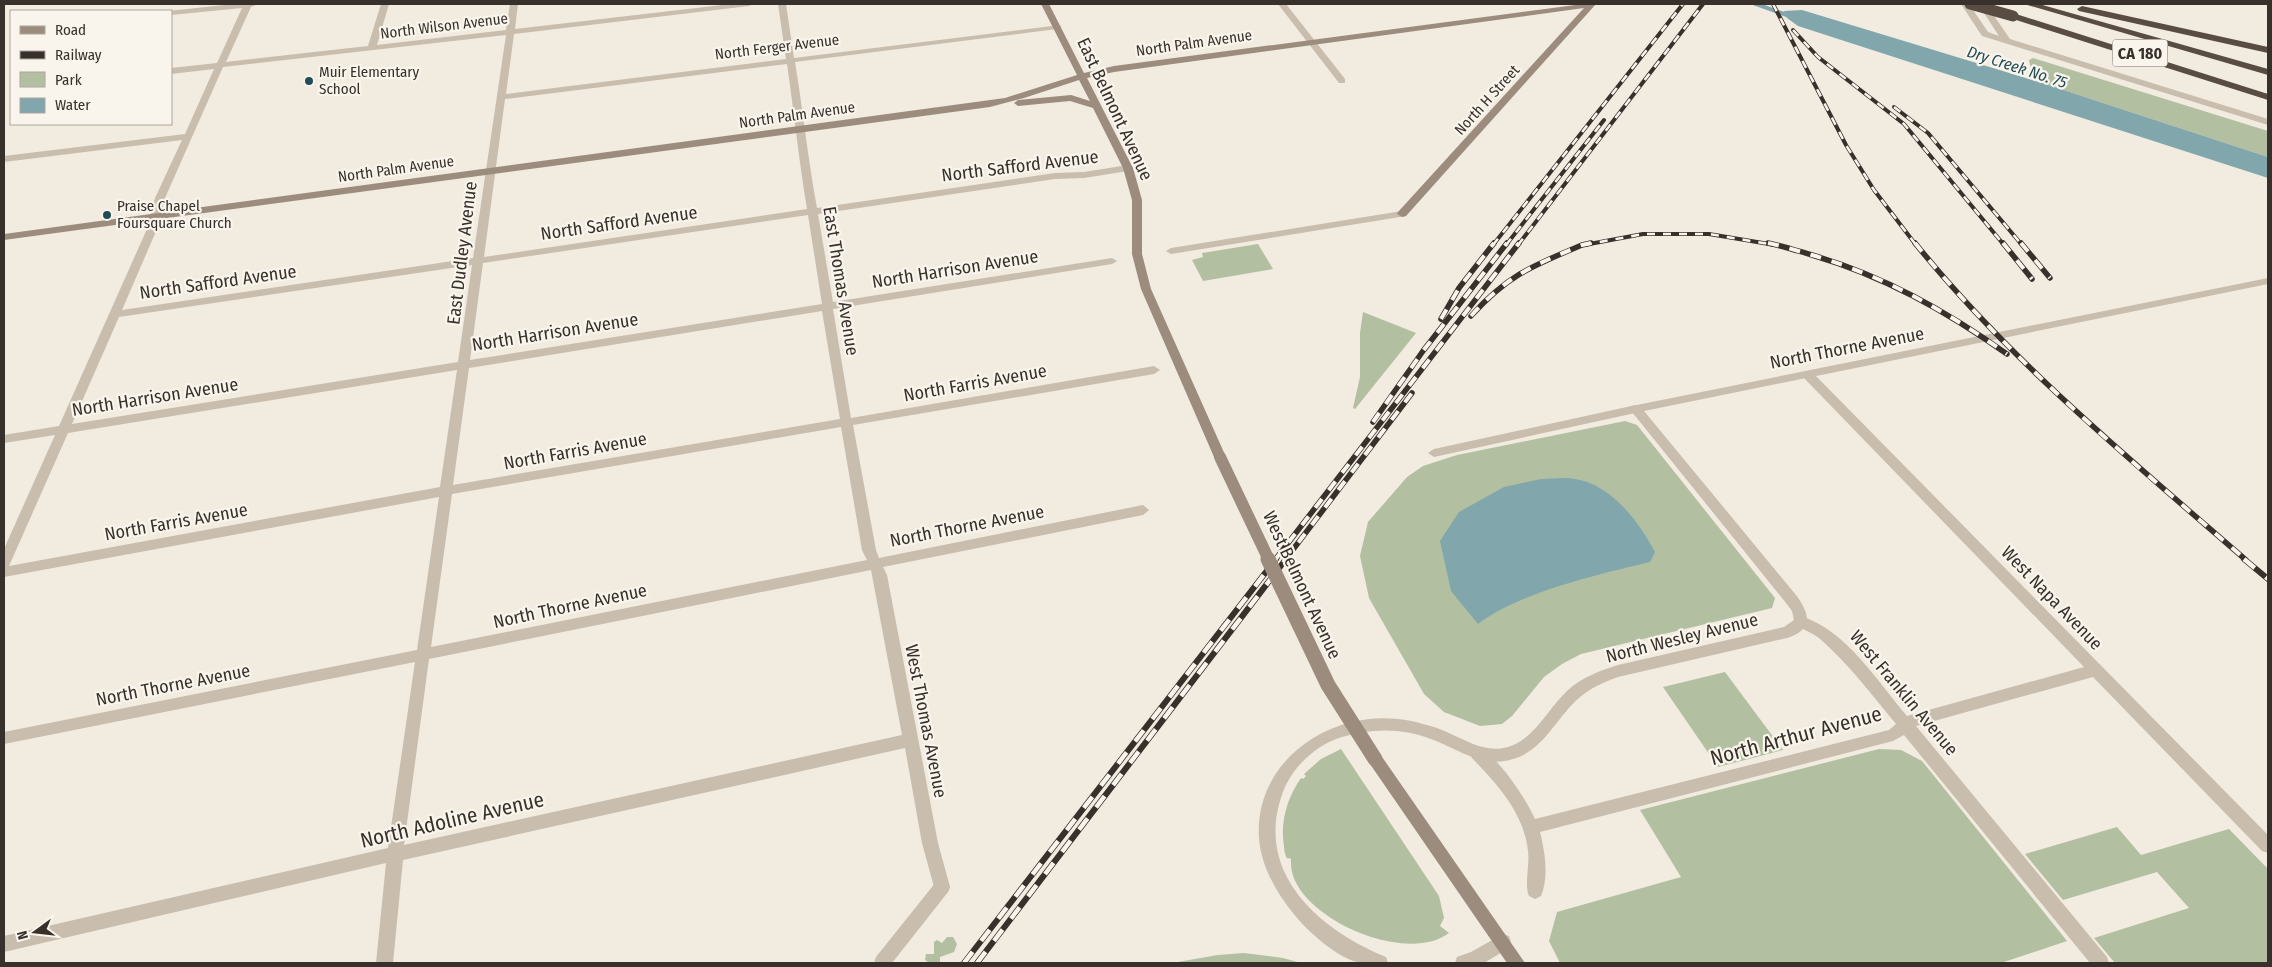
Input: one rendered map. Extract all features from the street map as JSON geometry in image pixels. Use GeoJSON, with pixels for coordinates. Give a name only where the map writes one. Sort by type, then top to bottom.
{"type":"FeatureCollection","features":[{"type":"Feature","properties":{"kind":"highway","name":"CA 180"},"geometry":{"type":"LineString","coordinates":[[1970,4],[2268,89]]}},
{"type":"Feature","properties":{"kind":"highway","name":"CA 180"},"geometry":{"type":"LineString","coordinates":[[2029,4],[2268,72]]}},
{"type":"Feature","properties":{"kind":"highway"},"geometry":{"type":"LineString","coordinates":[[2060,4],[2268,51]]}},
{"type":"Feature","properties":{"kind":"highway"},"geometry":{"type":"LineString","coordinates":[[2013,16],[2268,97]]}},
{"type":"Feature","properties":{"kind":"main road","name":"East Belmont Avenue"},"geometry":{"type":"LineString","coordinates":[[1045,4],[1128,168],[1137,200],[1137,254],[1146,289],[1220,456]]}},
{"type":"Feature","properties":{"kind":"main road","name":"North Palm Avenue"},"geometry":{"type":"LineString","coordinates":[[4,238],[990,104],[1018,98],[1080,76],[1120,68],[1591,4]]}},
{"type":"Feature","properties":{"kind":"main road","name":"North H Street"},"geometry":{"type":"LineString","coordinates":[[1402,214],[1591,4]]}},
{"type":"Feature","properties":{"kind":"main road"},"geometry":{"type":"LineString","coordinates":[[990,104],[1068,98],[1084,101],[1096,106]]}},
{"type":"Feature","properties":{"kind":"main road","name":"West Belmont Avenue"},"geometry":{"type":"LineString","coordinates":[[1220,456],[1324,677],[1375,759],[1517,963]]}},
{"type":"Feature","properties":{"kind":"street"},"geometry":{"type":"LineString","coordinates":[[172,13],[251,4]]}},
{"type":"Feature","properties":{"kind":"street"},"geometry":{"type":"LineString","coordinates":[[4,563],[115,314],[155,217],[160,198],[251,4]]}},
{"type":"Feature","properties":{"kind":"street"},"geometry":{"type":"LineString","coordinates":[[371,49],[385,4]]}},
{"type":"Feature","properties":{"kind":"street","name":"East Dudley Avenue"},"geometry":{"type":"LineString","coordinates":[[385,963],[395,854],[425,654],[444,491],[480,260],[490,172],[514,4]]}},
{"type":"Feature","properties":{"kind":"street","name":"North Wilson Avenue"},"geometry":{"type":"LineString","coordinates":[[172,71],[750,4]]}},
{"type":"Feature","properties":{"kind":"street","name":"East Thomas Avenue"},"geometry":{"type":"LineString","coordinates":[[782,4],[812,211],[828,299],[827,308],[869,550],[875,563]]}},
{"type":"Feature","properties":{"kind":"street"},"geometry":{"type":"LineString","coordinates":[[1282,4],[1342,81]]}},
{"type":"Feature","properties":{"kind":"street"},"geometry":{"type":"LineString","coordinates":[[1965,4],[1985,34],[2268,122]]}},
{"type":"Feature","properties":{"kind":"street"},"geometry":{"type":"LineString","coordinates":[[1982,4],[2006,41]]}},
{"type":"Feature","properties":{"kind":"street","name":"North Ferger Avenue"},"geometry":{"type":"LineString","coordinates":[[500,97],[1057,27]]}},
{"type":"Feature","properties":{"kind":"street"},"geometry":{"type":"LineString","coordinates":[[4,158],[188,136]]}},
{"type":"Feature","properties":{"kind":"street","name":"North Safford Avenue"},"geometry":{"type":"LineString","coordinates":[[115,314],[812,211],[1055,176],[1084,175],[1128,168]]}},
{"type":"Feature","properties":{"kind":"street"},"geometry":{"type":"LineString","coordinates":[[1170,252],[1402,214]]}},
{"type":"Feature","properties":{"kind":"street","name":"North Harrison Avenue"},"geometry":{"type":"LineString","coordinates":[[4,439],[1112,261]]}},
{"type":"Feature","properties":{"kind":"street","name":"North Thorne Avenue"},"geometry":{"type":"LineString","coordinates":[[1434,453],[1636,409],[1808,376],[2268,281]]}},
{"type":"Feature","properties":{"kind":"street","name":"North Farris Avenue"},"geometry":{"type":"LineString","coordinates":[[4,572],[444,491],[1154,370]]}},
{"type":"Feature","properties":{"kind":"street","name":"West Napa Avenue"},"geometry":{"type":"LineString","coordinates":[[1808,376],[2268,846]]}},
{"type":"Feature","properties":{"kind":"street"},"geometry":{"type":"LineString","coordinates":[[1636,409],[1791,599],[1799,610],[1801,621]]}},
{"type":"Feature","properties":{"kind":"street","name":"North Thorne Avenue"},"geometry":{"type":"LineString","coordinates":[[4,738],[1143,510]]}},
{"type":"Feature","properties":{"kind":"street","name":"West Thomas Avenue"},"geometry":{"type":"LineString","coordinates":[[875,563],[880,575],[930,844],[942,887],[882,963]]}},
{"type":"Feature","properties":{"kind":"street","name":"West Franklin Avenue"},"geometry":{"type":"LineString","coordinates":[[1801,621],[1816,628],[1847,654],[2100,963]]}},
{"type":"Feature","properties":{"kind":"street","name":"North Wesley Avenue"},"geometry":{"type":"LineString","coordinates":[[1477,753],[1497,756],[1513,753],[1528,744],[1570,697],[1585,685],[1602,676],[1788,632],[1801,621]]}},
{"type":"Feature","properties":{"kind":"street","name":"North Arthur Avenue"},"geometry":{"type":"LineString","coordinates":[[1532,827],[1893,735],[1913,720],[2096,670]]}},
{"type":"Feature","properties":{"kind":"street"},"geometry":{"type":"LineString","coordinates":[[1380,963],[1351,952],[1320,932],[1295,906],[1285,891],[1272,860],[1268,837],[1269,814],[1277,786],[1302,752],[1327,736],[1355,727],[1386,724],[1417,728],[1448,738],[1477,753],[1507,784],[1519,800],[1532,827],[1538,859],[1534,891]]}},
{"type":"Feature","properties":{"kind":"street","name":"North Adoline Avenue"},"geometry":{"type":"LineString","coordinates":[[4,944],[395,854],[910,740]]}},
{"type":"Feature","properties":{"kind":"street"},"geometry":{"type":"LineString","coordinates":[[1463,963],[1475,959],[1503,942]]}},
{"type":"Feature","properties":{"kind":"green space"},"geometry":{"type":"Polygon","coordinates":[[[2033,58],[2268,131],[2268,157],[2042,83],[2030,65],[2029,60],[2033,58]]]}},
{"type":"Feature","properties":{"kind":"green space"},"geometry":{"type":"Polygon","coordinates":[[[1258,244],[1273,269],[1203,281],[1192,260],[1203,257],[1202,253],[1258,244]]]}},
{"type":"Feature","properties":{"kind":"green space"},"geometry":{"type":"Polygon","coordinates":[[[1363,312],[1416,333],[1355,409],[1353,408],[1360,377],[1360,333],[1363,312]]]}},
{"type":"Feature","properties":{"kind":"green space"},"geometry":{"type":"Polygon","coordinates":[[[1625,421],[1637,425],[1775,598],[1772,608],[1581,654],[1562,664],[1544,677],[1512,716],[1502,724],[1480,726],[1444,712],[1424,694],[1369,598],[1360,556],[1368,522],[1407,477],[1423,466],[1457,455],[1625,421]]]}},
{"type":"Feature","properties":{"kind":"green space"},"geometry":{"type":"Polygon","coordinates":[[[1725,672],[1783,750],[1718,767],[1663,687],[1725,672]]]}},
{"type":"Feature","properties":{"kind":"green space"},"geometry":{"type":"Polygon","coordinates":[[[1341,749],[1439,896],[1444,918],[1440,926],[1449,933],[1429,942],[1405,944],[1379,939],[1352,930],[1328,916],[1309,900],[1295,881],[1291,859],[1287,858],[1285,854],[1283,837],[1284,819],[1288,802],[1301,778],[1303,779],[1306,776],[1304,774],[1321,759],[1341,749]]]}},
{"type":"Feature","properties":{"kind":"green space"},"geometry":{"type":"Polygon","coordinates":[[[1879,749],[1901,750],[1922,761],[2067,941],[2001,963],[1560,963],[1549,941],[1557,912],[1681,877],[1640,810],[1879,749]]]}},
{"type":"Feature","properties":{"kind":"green space"},"geometry":{"type":"Polygon","coordinates":[[[2117,827],[2141,855],[2229,829],[2268,869],[2268,963],[2115,963],[2094,938],[2189,908],[2157,872],[2063,900],[2025,854],[2117,827]]]}},
{"type":"Feature","properties":{"kind":"green space"},"geometry":{"type":"Polygon","coordinates":[[[947,937],[953,937],[957,944],[954,952],[940,957],[940,963],[929,963],[925,960],[926,954],[934,954],[934,942],[937,940],[942,943],[947,937]]]}},
{"type":"Feature","properties":{"kind":"green space"},"geometry":{"type":"Polygon","coordinates":[[[1244,953],[1283,958],[1301,963],[1172,963],[1218,955],[1244,953]]]}},
{"type":"Feature","properties":{"kind":"water"},"geometry":{"type":"Polygon","coordinates":[[[1802,10],[2042,83],[2268,157],[2268,178],[1798,26],[1787,18],[1784,11],[1802,10]]]}},
{"type":"Feature","properties":{"kind":"water"},"geometry":{"type":"Polygon","coordinates":[[[1541,479],[1575,479],[1588,482],[1600,488],[1612,496],[1632,517],[1655,552],[1650,562],[1536,594],[1514,603],[1478,624],[1451,591],[1440,541],[1459,512],[1504,487],[1541,479]]]}},
{"type":"Feature","properties":{"kind":"waterway","name":"Dry Creek No. 75"},"geometry":{"type":"LineString","coordinates":[[1754,4],[1803,20]]}},
{"type":"Feature","properties":{"kind":"railway"},"geometry":{"type":"LineString","coordinates":[[1493,245],[1683,4]]}},
{"type":"Feature","properties":{"kind":"railway"},"geometry":{"type":"LineString","coordinates":[[1518,245],[1703,4]]}},
{"type":"Feature","properties":{"kind":"railway"},"geometry":{"type":"LineString","coordinates":[[1773,4],[1846,145],[1874,190],[1916,245]]}},
{"type":"Feature","properties":{"kind":"railway"},"geometry":{"type":"LineString","coordinates":[[1793,30],[1818,57],[1904,124],[2004,245]]}},
{"type":"Feature","properties":{"kind":"railway"},"geometry":{"type":"LineString","coordinates":[[1894,107],[1928,133],[2022,245]]}},
{"type":"Feature","properties":{"kind":"railway"},"geometry":{"type":"LineString","coordinates":[[1506,245],[1604,120]]}},
{"type":"Feature","properties":{"kind":"railway"},"geometry":{"type":"LineString","coordinates":[[1584,245],[1643,234],[1709,234],[1775,245]]}},
{"type":"Feature","properties":{"kind":"railway"},"geometry":{"type":"LineString","coordinates":[[1441,319],[1459,288],[1494,243]]}},
{"type":"Feature","properties":{"kind":"railway"},"geometry":{"type":"LineString","coordinates":[[1373,422],[1423,351],[1507,243]]}},
{"type":"Feature","properties":{"kind":"railway"},"geometry":{"type":"LineString","coordinates":[[1275,560],[1519,243]]}},
{"type":"Feature","properties":{"kind":"railway"},"geometry":{"type":"LineString","coordinates":[[1471,316],[1497,291],[1522,273],[1564,252],[1591,243]]}},
{"type":"Feature","properties":{"kind":"railway"},"geometry":{"type":"LineString","coordinates":[[1768,243],[1839,264],[1889,284],[1961,323],[2007,354]]}},
{"type":"Feature","properties":{"kind":"railway"},"geometry":{"type":"LineString","coordinates":[[1915,243],[1991,329],[2073,409],[2246,560]]}},
{"type":"Feature","properties":{"kind":"railway"},"geometry":{"type":"LineString","coordinates":[[2003,243],[2032,279]]}},
{"type":"Feature","properties":{"kind":"railway"},"geometry":{"type":"LineString","coordinates":[[2021,243],[2050,278]]}},
{"type":"Feature","properties":{"kind":"railway"},"geometry":{"type":"LineString","coordinates":[[1285,560],[1412,393]]}},
{"type":"Feature","properties":{"kind":"railway"},"geometry":{"type":"LineString","coordinates":[[964,963],[1276,559]]}},
{"type":"Feature","properties":{"kind":"railway"},"geometry":{"type":"LineString","coordinates":[[977,963],[1286,559]]}},
{"type":"Feature","properties":{"kind":"railway"},"geometry":{"type":"LineString","coordinates":[[2244,559],[2268,579]]}},
{"type":"Feature","properties":{"kind":"place","name":"Muir Elementary School"},"geometry":{"type":"Point","coordinates":[309,81]}},
{"type":"Feature","properties":{"kind":"place","name":"Praise Chapel Foursquare Church"},"geometry":{"type":"Point","coordinates":[107,215]}}]}
